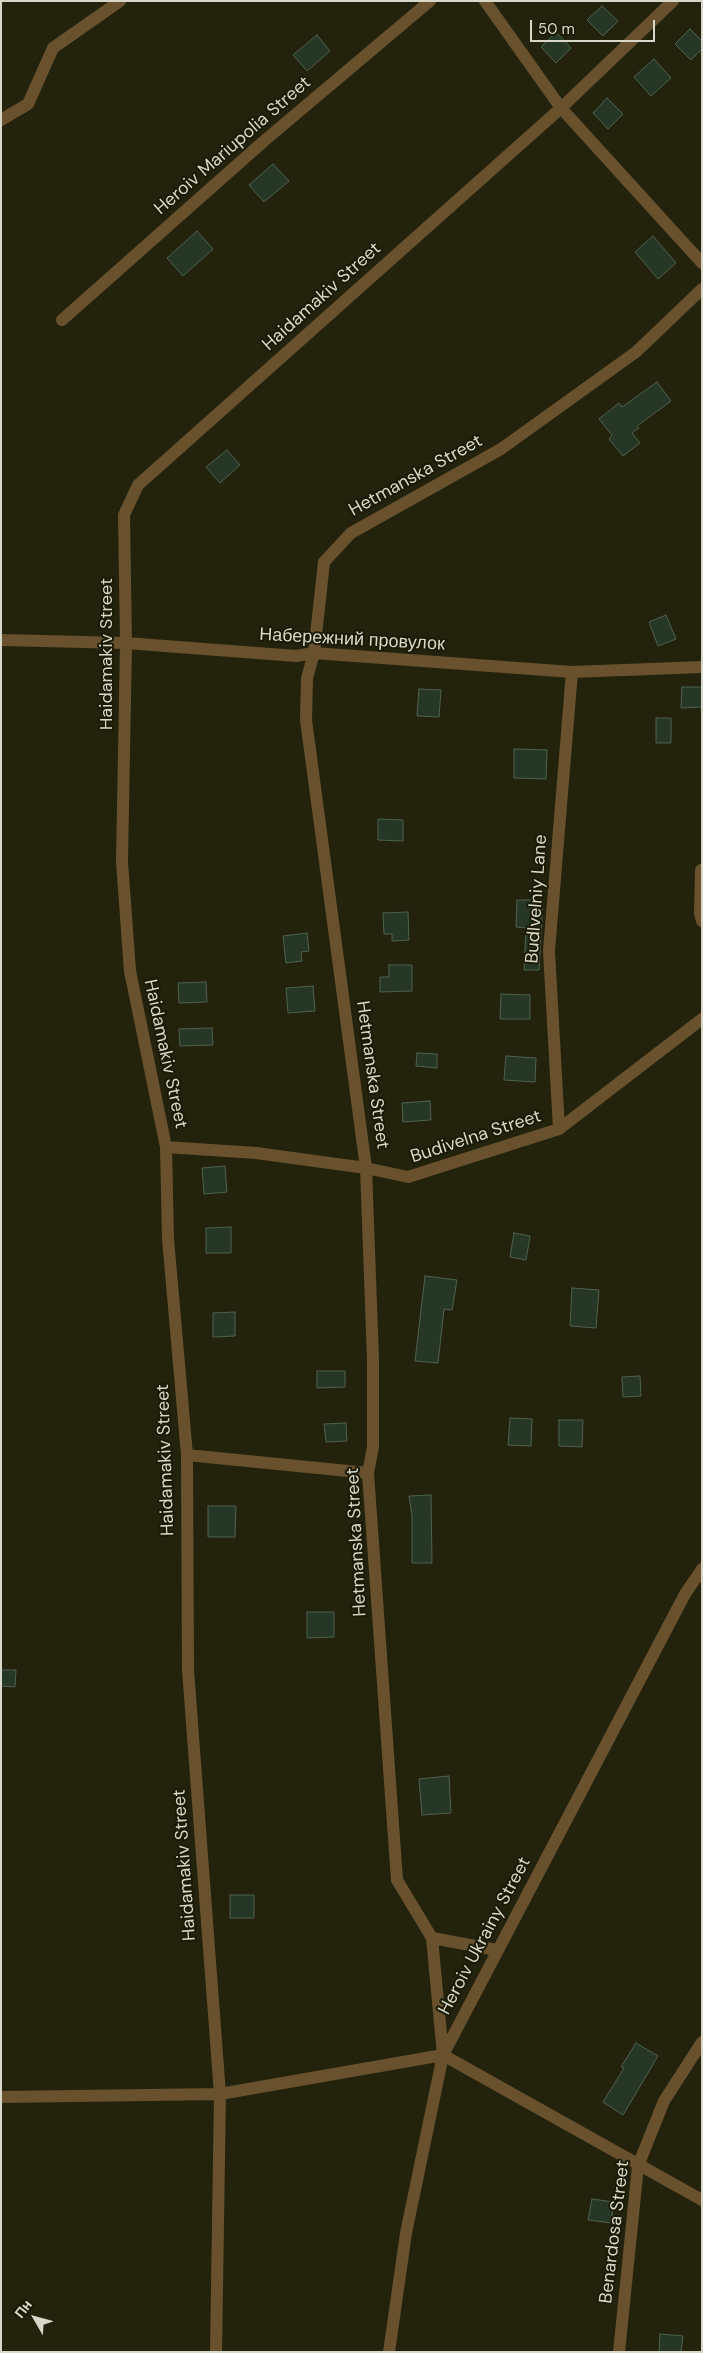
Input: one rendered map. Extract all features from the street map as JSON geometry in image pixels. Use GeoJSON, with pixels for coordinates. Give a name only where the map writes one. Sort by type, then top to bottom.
{"type":"FeatureCollection","features":[{"type":"Feature","properties":{"kind":"street"},"geometry":{"type":"LineString","coordinates":[[1,120],[28,104],[53,48],[120,1]]}},
{"type":"Feature","properties":{"kind":"street","name":"Heroiv Mariupolia Street"},"geometry":{"type":"LineString","coordinates":[[62,320],[264,141],[430,1]]}},
{"type":"Feature","properties":{"kind":"street"},"geometry":{"type":"LineString","coordinates":[[485,1],[561,108],[702,263]]}},
{"type":"Feature","properties":{"kind":"street","name":"Haidamakiv Street"},"geometry":{"type":"LineString","coordinates":[[216,2352],[220,2094],[188,1670],[187,1455],[168,1240],[166,1147],[130,971],[122,862],[126,643],[124,515],[138,485],[561,108],[673,1]]}},
{"type":"Feature","properties":{"kind":"street","name":"Hetmanska Street"},"geometry":{"type":"LineString","coordinates":[[443,2055],[432,1938],[397,1880],[368,1473],[373,1446],[373,1379],[366,1168],[306,720],[306,678],[314,653],[324,562],[351,533],[501,449],[636,352],[702,289]]}},
{"type":"Feature","properties":{"kind":"street","name":"Набережний провулок"},"geometry":{"type":"LineString","coordinates":[[1,640],[126,643],[296,656],[314,653],[572,672],[702,667]]}},
{"type":"Feature","properties":{"kind":"street","name":"BudIvelniy Lane"},"geometry":{"type":"LineString","coordinates":[[559,1129],[549,951],[572,672]]}},
{"type":"Feature","properties":{"kind":"street"},"geometry":{"type":"LineString","coordinates":[[702,870],[700,913],[702,921]]}},
{"type":"Feature","properties":{"kind":"street","name":"Budivelna Street"},"geometry":{"type":"LineString","coordinates":[[166,1147],[256,1153],[366,1168],[408,1177],[559,1129],[702,1019]]}},
{"type":"Feature","properties":{"kind":"street"},"geometry":{"type":"LineString","coordinates":[[187,1455],[368,1473]]}},
{"type":"Feature","properties":{"kind":"street","name":"Heroiv Ukrainy Street"},"geometry":{"type":"LineString","coordinates":[[389,2352],[406,2233],[443,2055],[681,1603],[702,1569]]}},
{"type":"Feature","properties":{"kind":"street"},"geometry":{"type":"LineString","coordinates":[[432,1938],[497,1950]]}},
{"type":"Feature","properties":{"kind":"street","name":"Benardosa Street"},"geometry":{"type":"LineString","coordinates":[[619,2352],[638,2166],[664,2101],[702,2042]]}},
{"type":"Feature","properties":{"kind":"street"},"geometry":{"type":"LineString","coordinates":[[1,2097],[220,2094],[443,2055],[638,2166],[702,2200]]}},
{"type":"Feature","properties":{"kind":"building"},"geometry":{"type":"Polygon","coordinates":[[[602,6],[618,21],[603,36],[587,20],[602,6]]]}},
{"type":"Feature","properties":{"kind":"building"},"geometry":{"type":"Polygon","coordinates":[[[690,29],[702,41],[702,49],[691,60],[675,44],[690,29]]]}},
{"type":"Feature","properties":{"kind":"building"},"geometry":{"type":"Polygon","coordinates":[[[556,32],[571,48],[556,63],[541,47],[556,32]]]}},
{"type":"Feature","properties":{"kind":"building"},"geometry":{"type":"Polygon","coordinates":[[[317,35],[330,51],[307,71],[293,55],[317,35]]]}},
{"type":"Feature","properties":{"kind":"building"},"geometry":{"type":"Polygon","coordinates":[[[654,59],[671,78],[651,96],[634,77],[654,59]]]}},
{"type":"Feature","properties":{"kind":"building"},"geometry":{"type":"Polygon","coordinates":[[[607,98],[623,114],[608,129],[593,113],[607,98]]]}},
{"type":"Feature","properties":{"kind":"building"},"geometry":{"type":"Polygon","coordinates":[[[273,164],[289,181],[264,202],[249,185],[273,164]]]}},
{"type":"Feature","properties":{"kind":"building"},"geometry":{"type":"Polygon","coordinates":[[[197,231],[213,249],[183,276],[167,258],[197,231]]]}},
{"type":"Feature","properties":{"kind":"building"},"geometry":{"type":"Polygon","coordinates":[[[653,236],[676,263],[658,279],[635,252],[653,236]]]}},
{"type":"Feature","properties":{"kind":"building"},"geometry":{"type":"Polygon","coordinates":[[[657,382],[671,401],[637,426],[639,428],[632,433],[640,443],[623,456],[609,439],[612,435],[599,419],[619,403],[622,407],[657,382]]]}},
{"type":"Feature","properties":{"kind":"building"},"geometry":{"type":"Polygon","coordinates":[[[227,450],[240,465],[220,483],[206,467],[227,450]]]}},
{"type":"Feature","properties":{"kind":"building"},"geometry":{"type":"Polygon","coordinates":[[[666,615],[676,639],[658,646],[649,622],[666,615]]]}},
{"type":"Feature","properties":{"kind":"building"},"geometry":{"type":"Polygon","coordinates":[[[682,687],[702,687],[702,707],[681,708],[682,687]]]}},
{"type":"Feature","properties":{"kind":"building"},"geometry":{"type":"Polygon","coordinates":[[[419,689],[441,690],[439,717],[417,716],[419,689]]]}},
{"type":"Feature","properties":{"kind":"building"},"geometry":{"type":"Polygon","coordinates":[[[656,718],[671,718],[671,743],[656,743],[656,718]]]}},
{"type":"Feature","properties":{"kind":"building"},"geometry":{"type":"Polygon","coordinates":[[[514,749],[547,750],[546,779],[514,778],[514,749]]]}},
{"type":"Feature","properties":{"kind":"building"},"geometry":{"type":"Polygon","coordinates":[[[378,819],[403,820],[403,841],[378,840],[378,819]]]}},
{"type":"Feature","properties":{"kind":"building"},"geometry":{"type":"Polygon","coordinates":[[[517,900],[543,900],[539,970],[524,970],[526,928],[516,927],[517,900]]]}},
{"type":"Feature","properties":{"kind":"building"},"geometry":{"type":"Polygon","coordinates":[[[408,912],[409,940],[392,941],[392,934],[384,934],[383,913],[408,912]]]}},
{"type":"Feature","properties":{"kind":"building"},"geometry":{"type":"Polygon","coordinates":[[[307,933],[309,951],[301,952],[302,961],[286,963],[283,936],[307,933]]]}},
{"type":"Feature","properties":{"kind":"building"},"geometry":{"type":"Polygon","coordinates":[[[389,965],[412,965],[412,991],[380,992],[380,977],[389,977],[389,965]]]}},
{"type":"Feature","properties":{"kind":"building"},"geometry":{"type":"Polygon","coordinates":[[[206,982],[207,1002],[179,1003],[178,983],[206,982]]]}},
{"type":"Feature","properties":{"kind":"building"},"geometry":{"type":"Polygon","coordinates":[[[313,986],[315,1011],[288,1013],[286,988],[313,986]]]}},
{"type":"Feature","properties":{"kind":"building"},"geometry":{"type":"Polygon","coordinates":[[[501,994],[530,995],[530,1019],[500,1019],[501,994]]]}},
{"type":"Feature","properties":{"kind":"building"},"geometry":{"type":"Polygon","coordinates":[[[212,1028],[213,1045],[180,1046],[179,1029],[212,1028]]]}},
{"type":"Feature","properties":{"kind":"building"},"geometry":{"type":"Polygon","coordinates":[[[417,1053],[437,1054],[437,1068],[416,1066],[417,1053]]]}},
{"type":"Feature","properties":{"kind":"building"},"geometry":{"type":"Polygon","coordinates":[[[506,1056],[536,1058],[535,1082],[504,1080],[506,1056]]]}},
{"type":"Feature","properties":{"kind":"building"},"geometry":{"type":"Polygon","coordinates":[[[430,1101],[431,1120],[403,1122],[402,1103],[430,1101]]]}},
{"type":"Feature","properties":{"kind":"building"},"geometry":{"type":"Polygon","coordinates":[[[225,1166],[227,1192],[204,1194],[202,1168],[225,1166]]]}},
{"type":"Feature","properties":{"kind":"building"},"geometry":{"type":"Polygon","coordinates":[[[231,1227],[231,1253],[206,1253],[206,1228],[231,1227]]]}},
{"type":"Feature","properties":{"kind":"building"},"geometry":{"type":"Polygon","coordinates":[[[514,1233],[530,1236],[526,1260],[510,1257],[514,1233]]]}},
{"type":"Feature","properties":{"kind":"building"},"geometry":{"type":"Polygon","coordinates":[[[425,1276],[457,1280],[452,1310],[444,1309],[438,1363],[415,1361],[425,1276]]]}},
{"type":"Feature","properties":{"kind":"building"},"geometry":{"type":"Polygon","coordinates":[[[572,1288],[599,1290],[596,1328],[570,1326],[572,1288]]]}},
{"type":"Feature","properties":{"kind":"building"},"geometry":{"type":"Polygon","coordinates":[[[235,1312],[235,1336],[213,1337],[213,1313],[235,1312]]]}},
{"type":"Feature","properties":{"kind":"building"},"geometry":{"type":"Polygon","coordinates":[[[317,1371],[345,1371],[345,1387],[317,1388],[317,1371]]]}},
{"type":"Feature","properties":{"kind":"building"},"geometry":{"type":"Polygon","coordinates":[[[640,1376],[641,1396],[623,1397],[622,1377],[640,1376]]]}},
{"type":"Feature","properties":{"kind":"building"},"geometry":{"type":"Polygon","coordinates":[[[510,1418],[532,1419],[531,1446],[508,1445],[510,1418]]]}},
{"type":"Feature","properties":{"kind":"building"},"geometry":{"type":"Polygon","coordinates":[[[559,1420],[583,1420],[582,1447],[559,1446],[559,1420]]]}},
{"type":"Feature","properties":{"kind":"building"},"geometry":{"type":"Polygon","coordinates":[[[346,1423],[347,1441],[326,1442],[324,1424],[346,1423]]]}},
{"type":"Feature","properties":{"kind":"building"},"geometry":{"type":"Polygon","coordinates":[[[431,1495],[432,1563],[412,1563],[412,1516],[409,1496],[431,1495]]]}},
{"type":"Feature","properties":{"kind":"building"},"geometry":{"type":"Polygon","coordinates":[[[208,1506],[236,1506],[235,1537],[208,1537],[208,1506]]]}},
{"type":"Feature","properties":{"kind":"building"},"geometry":{"type":"Polygon","coordinates":[[[307,1612],[334,1612],[334,1637],[307,1638],[307,1612]]]}},
{"type":"Feature","properties":{"kind":"building"},"geometry":{"type":"Polygon","coordinates":[[[1,1670],[16,1670],[15,1687],[1,1686],[1,1670]]]}},
{"type":"Feature","properties":{"kind":"building"},"geometry":{"type":"Polygon","coordinates":[[[449,1776],[451,1813],[422,1815],[419,1779],[449,1776]]]}},
{"type":"Feature","properties":{"kind":"building"},"geometry":{"type":"Polygon","coordinates":[[[230,1895],[254,1895],[254,1918],[230,1918],[230,1895]]]}},
{"type":"Feature","properties":{"kind":"building"},"geometry":{"type":"Polygon","coordinates":[[[636,2043],[658,2056],[623,2115],[603,2102],[624,2068],[621,2067],[636,2043]]]}},
{"type":"Feature","properties":{"kind":"building"},"geometry":{"type":"Polygon","coordinates":[[[592,2199],[614,2202],[611,2223],[588,2220],[592,2199]]]}},
{"type":"Feature","properties":{"kind":"building"},"geometry":{"type":"Polygon","coordinates":[[[660,2334],[683,2336],[681,2352],[659,2352],[660,2334]]]}}]}
